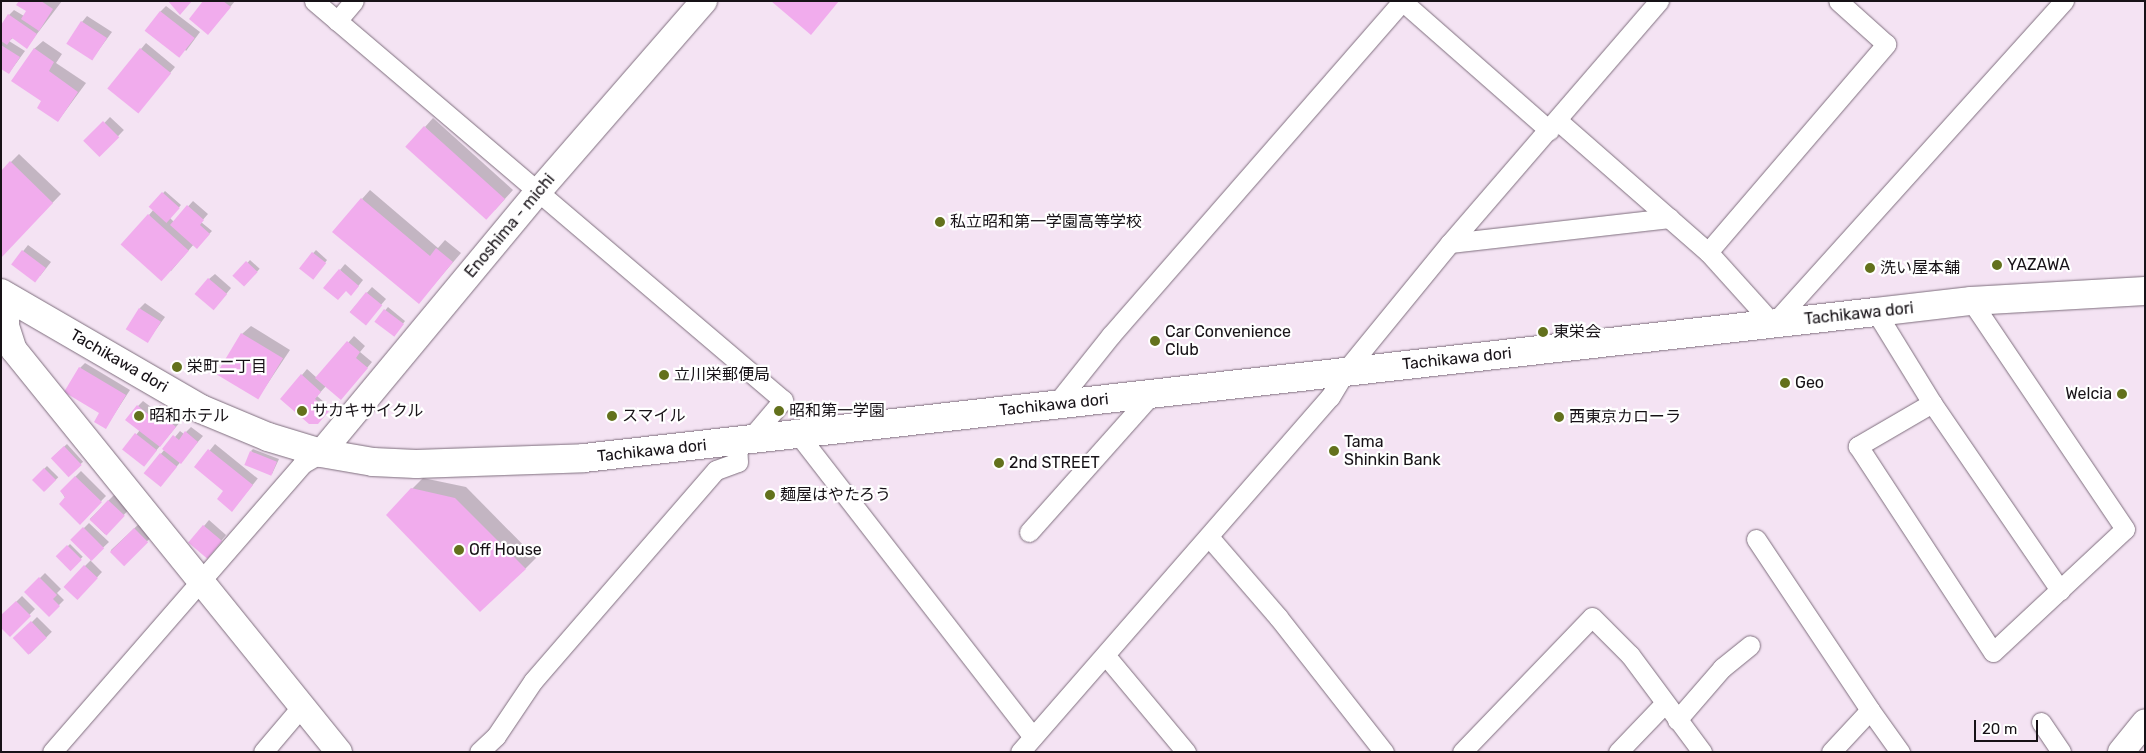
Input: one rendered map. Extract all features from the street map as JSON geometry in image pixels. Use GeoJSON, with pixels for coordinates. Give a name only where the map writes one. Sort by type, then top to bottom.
{"type":"FeatureCollection","features":[{"type":"Feature","properties":{"kind":"main road","name":"Tachikawa dori"},"geometry":{"type":"LineString","coordinates":[[4,294],[201,408],[268,437],[321,454],[373,462],[493,463],[584,458],[1152,394],[1346,370],[1971,301],[2145,291]]}},
{"type":"Feature","properties":{"kind":"street"},"geometry":{"type":"LineString","coordinates":[[314,1],[782,400],[743,440],[738,462],[716,470],[533,681],[496,736],[479,752]]}},
{"type":"Feature","properties":{"kind":"street"},"geometry":{"type":"LineString","coordinates":[[337,20],[354,1]]}},
{"type":"Feature","properties":{"kind":"street","name":"Enoshima - michi"},"geometry":{"type":"LineString","coordinates":[[321,454],[538,192],[704,1]]}},
{"type":"Feature","properties":{"kind":"street"},"geometry":{"type":"LineString","coordinates":[[1020,752],[1106,656],[1330,397],[1346,370],[1450,243],[1659,1]]}},
{"type":"Feature","properties":{"kind":"street"},"geometry":{"type":"LineString","coordinates":[[1056,404],[1111,334],[1402,2],[1670,218],[1708,252],[1772,324],[2064,1]]}},
{"type":"Feature","properties":{"kind":"street"},"geometry":{"type":"LineString","coordinates":[[1708,252],[1886,44],[1851,5]]}},
{"type":"Feature","properties":{"kind":"street"},"geometry":{"type":"LineString","coordinates":[[1450,243],[1670,218]]}},
{"type":"Feature","properties":{"kind":"street"},"geometry":{"type":"LineString","coordinates":[[4,294],[6,326],[14,350],[198,581],[338,752]]}},
{"type":"Feature","properties":{"kind":"street"},"geometry":{"type":"LineString","coordinates":[[1932,404],[1858,446],[1994,652],[2125,529],[1971,301]]}},
{"type":"Feature","properties":{"kind":"street"},"geometry":{"type":"LineString","coordinates":[[1876,312],[1932,404],[2060,590]]}},
{"type":"Feature","properties":{"kind":"street"},"geometry":{"type":"LineString","coordinates":[[1029,532],[1152,394]]}},
{"type":"Feature","properties":{"kind":"street"},"geometry":{"type":"LineString","coordinates":[[798,434],[1033,737]]}},
{"type":"Feature","properties":{"kind":"street"},"geometry":{"type":"LineString","coordinates":[[52,752],[198,581],[302,464],[321,454]]}},
{"type":"Feature","properties":{"kind":"street"},"geometry":{"type":"LineString","coordinates":[[1209,537],[1290,632],[1384,752]]}},
{"type":"Feature","properties":{"kind":"street"},"geometry":{"type":"LineString","coordinates":[[1756,539],[1900,752]]}},
{"type":"Feature","properties":{"kind":"street"},"geometry":{"type":"LineString","coordinates":[[1462,752],[1592,617],[1630,655],[1664,704],[1702,752]]}},
{"type":"Feature","properties":{"kind":"street"},"geometry":{"type":"LineString","coordinates":[[1678,720],[1722,668],[1750,645]]}},
{"type":"Feature","properties":{"kind":"street"},"geometry":{"type":"LineString","coordinates":[[1106,656],[1186,752]]}},
{"type":"Feature","properties":{"kind":"street"},"geometry":{"type":"LineString","coordinates":[[1618,752],[1664,704]]}},
{"type":"Feature","properties":{"kind":"street"},"geometry":{"type":"LineString","coordinates":[[263,752],[302,706]]}},
{"type":"Feature","properties":{"kind":"street"},"geometry":{"type":"LineString","coordinates":[[1831,752],[1870,710]]}},
{"type":"Feature","properties":{"kind":"street"},"geometry":{"type":"LineString","coordinates":[[2041,722],[2061,752]]}},
{"type":"Feature","properties":{"kind":"street"},"geometry":{"type":"LineString","coordinates":[[2121,752],[2145,722]]}},
{"type":"Feature","properties":{"kind":"building"},"geometry":{"type":"Polygon","coordinates":[[[19,1],[41,1],[53,9],[39,31],[21,19],[26,11],[16,5],[19,1]]]}},
{"type":"Feature","properties":{"kind":"building"},"geometry":{"type":"Polygon","coordinates":[[[168,1],[192,1],[180,15],[168,1]]]}},
{"type":"Feature","properties":{"kind":"building"},"geometry":{"type":"Polygon","coordinates":[[[203,1],[223,1],[231,7],[208,35],[189,19],[203,1]]]}},
{"type":"Feature","properties":{"kind":"building"},"geometry":{"type":"Polygon","coordinates":[[[771,1],[839,1],[811,35],[771,1]]]}},
{"type":"Feature","properties":{"kind":"building"},"geometry":{"type":"Polygon","coordinates":[[[160,11],[195,38],[179,58],[145,31],[160,11]]]}},
{"type":"Feature","properties":{"kind":"building"},"geometry":{"type":"Polygon","coordinates":[[[8,14],[37,34],[27,49],[12,38],[7,45],[1,41],[1,25],[8,14]]]}},
{"type":"Feature","properties":{"kind":"building"},"geometry":{"type":"Polygon","coordinates":[[[81,21],[107,38],[92,61],[66,44],[81,21]]]}},
{"type":"Feature","properties":{"kind":"building"},"geometry":{"type":"Polygon","coordinates":[[[1,45],[20,57],[9,74],[1,69],[1,45]]]}},
{"type":"Feature","properties":{"kind":"building"},"geometry":{"type":"Polygon","coordinates":[[[34,48],[54,62],[49,71],[78,92],[58,122],[37,108],[41,101],[11,81],[34,48]]]}},
{"type":"Feature","properties":{"kind":"building"},"geometry":{"type":"Polygon","coordinates":[[[140,48],[171,73],[138,114],[107,88],[140,48]]]}},
{"type":"Feature","properties":{"kind":"building"},"geometry":{"type":"Polygon","coordinates":[[[103,121],[119,137],[99,157],[83,141],[103,121]]]}},
{"type":"Feature","properties":{"kind":"building"},"geometry":{"type":"Polygon","coordinates":[[[424,126],[505,199],[486,220],[405,147],[424,126]]]}},
{"type":"Feature","properties":{"kind":"building"},"geometry":{"type":"Polygon","coordinates":[[[10,161],[53,203],[1,258],[1,171],[10,161]]]}},
{"type":"Feature","properties":{"kind":"building"},"geometry":{"type":"Polygon","coordinates":[[[162,192],[180,208],[166,223],[149,207],[162,192]]]}},
{"type":"Feature","properties":{"kind":"building"},"geometry":{"type":"Polygon","coordinates":[[[361,198],[430,256],[436,248],[453,262],[419,304],[332,232],[361,198]]]}},
{"type":"Feature","properties":{"kind":"building"},"geometry":{"type":"Polygon","coordinates":[[[187,205],[204,220],[200,225],[210,234],[197,249],[170,225],[187,205]]]}},
{"type":"Feature","properties":{"kind":"building"},"geometry":{"type":"Polygon","coordinates":[[[148,214],[189,251],[161,281],[121,244],[148,214]]]}},
{"type":"Feature","properties":{"kind":"building"},"geometry":{"type":"Polygon","coordinates":[[[22,250],[46,268],[35,282],[11,264],[22,250]]]}},
{"type":"Feature","properties":{"kind":"building"},"geometry":{"type":"Polygon","coordinates":[[[312,252],[326,263],[313,280],[299,269],[312,252]]]}},
{"type":"Feature","properties":{"kind":"building"},"geometry":{"type":"Polygon","coordinates":[[[246,261],[258,272],[244,287],[232,276],[246,261]]]}},
{"type":"Feature","properties":{"kind":"building"},"geometry":{"type":"Polygon","coordinates":[[[339,269],[359,286],[351,296],[346,291],[338,300],[323,288],[339,269]]]}},
{"type":"Feature","properties":{"kind":"building"},"geometry":{"type":"Polygon","coordinates":[[[208,278],[227,294],[214,310],[195,294],[208,278]]]}},
{"type":"Feature","properties":{"kind":"building"},"geometry":{"type":"Polygon","coordinates":[[[366,292],[382,305],[366,325],[350,312],[366,292]]]}},
{"type":"Feature","properties":{"kind":"building"},"geometry":{"type":"Polygon","coordinates":[[[139,308],[161,322],[148,343],[126,329],[139,308]]]}},
{"type":"Feature","properties":{"kind":"building"},"geometry":{"type":"Polygon","coordinates":[[[384,309],[404,324],[394,337],[374,322],[384,309]]]}},
{"type":"Feature","properties":{"kind":"building"},"geometry":{"type":"Polygon","coordinates":[[[241,333],[283,358],[258,399],[216,374],[241,333]]]}},
{"type":"Feature","properties":{"kind":"building"},"geometry":{"type":"Polygon","coordinates":[[[347,341],[360,352],[356,358],[368,368],[341,400],[315,378],[347,341]]]}},
{"type":"Feature","properties":{"kind":"building"},"geometry":{"type":"Polygon","coordinates":[[[79,367],[126,395],[106,429],[94,422],[99,413],[64,392],[79,367]]]}},
{"type":"Feature","properties":{"kind":"building"},"geometry":{"type":"Polygon","coordinates":[[[301,374],[321,392],[315,399],[329,411],[318,424],[309,424],[280,399],[301,374]]]}},
{"type":"Feature","properties":{"kind":"building"},"geometry":{"type":"Polygon","coordinates":[[[137,405],[149,415],[154,409],[176,427],[160,447],[125,420],[137,405]]]}},
{"type":"Feature","properties":{"kind":"building"},"geometry":{"type":"Polygon","coordinates":[[[185,431],[198,442],[181,464],[162,449],[173,435],[179,440],[185,431]]]}},
{"type":"Feature","properties":{"kind":"building"},"geometry":{"type":"Polygon","coordinates":[[[135,433],[157,450],[144,467],[122,450],[135,433]]]}},
{"type":"Feature","properties":{"kind":"building"},"geometry":{"type":"Polygon","coordinates":[[[64,446],[82,465],[69,477],[51,458],[64,446]]]}},
{"type":"Feature","properties":{"kind":"building"},"geometry":{"type":"Polygon","coordinates":[[[208,449],[253,485],[232,512],[217,499],[223,491],[194,467],[208,449]]]}},
{"type":"Feature","properties":{"kind":"building"},"geometry":{"type":"Polygon","coordinates":[[[250,451],[277,462],[271,476],[244,465],[250,451]]]}},
{"type":"Feature","properties":{"kind":"building"},"geometry":{"type":"Polygon","coordinates":[[[160,453],[177,467],[161,487],[144,473],[160,453]]]}},
{"type":"Feature","properties":{"kind":"building"},"geometry":{"type":"Polygon","coordinates":[[[44,468],[56,480],[44,492],[32,480],[44,468]]]}},
{"type":"Feature","properties":{"kind":"building"},"geometry":{"type":"Polygon","coordinates":[[[75,476],[102,502],[80,525],[59,504],[65,497],[60,491],[75,476]]]}},
{"type":"Feature","properties":{"kind":"building"},"geometry":{"type":"Polygon","coordinates":[[[411,488],[455,498],[526,569],[480,612],[386,515],[411,488]]]}},
{"type":"Feature","properties":{"kind":"building"},"geometry":{"type":"Polygon","coordinates":[[[108,500],[125,516],[106,535],[90,520],[108,500]]]}},
{"type":"Feature","properties":{"kind":"building"},"geometry":{"type":"Polygon","coordinates":[[[203,525],[222,541],[207,559],[188,543],[203,525]]]}},
{"type":"Feature","properties":{"kind":"building"},"geometry":{"type":"Polygon","coordinates":[[[83,527],[104,548],[91,561],[70,540],[83,527]]]}},
{"type":"Feature","properties":{"kind":"building"},"geometry":{"type":"Polygon","coordinates":[[[134,528],[148,542],[124,566],[110,552],[134,528]]]}},
{"type":"Feature","properties":{"kind":"building"},"geometry":{"type":"Polygon","coordinates":[[[67,545],[82,560],[71,571],[56,556],[67,545]]]}},
{"type":"Feature","properties":{"kind":"building"},"geometry":{"type":"Polygon","coordinates":[[[84,565],[98,578],[77,600],[64,587],[84,565]]]}},
{"type":"Feature","properties":{"kind":"building"},"geometry":{"type":"Polygon","coordinates":[[[39,577],[57,595],[53,599],[60,606],[49,617],[24,592],[39,577]]]}},
{"type":"Feature","properties":{"kind":"building"},"geometry":{"type":"Polygon","coordinates":[[[16,601],[31,616],[10,637],[1,628],[1,615],[16,601]]]}},
{"type":"Feature","properties":{"kind":"building"},"geometry":{"type":"Polygon","coordinates":[[[31,621],[47,638],[28,655],[13,638],[31,621]]]}},
{"type":"Feature","properties":{"kind":"place","name":"私立昭和第一学園高等学校"},"geometry":{"type":"Point","coordinates":[940,222]}},
{"type":"Feature","properties":{"kind":"place","name":"YAZAWA"},"geometry":{"type":"Point","coordinates":[1997,265]}},
{"type":"Feature","properties":{"kind":"place","name":"洗い屋本舗"},"geometry":{"type":"Point","coordinates":[1870,268]}},
{"type":"Feature","properties":{"kind":"place","name":"東栄会"},"geometry":{"type":"Point","coordinates":[1543,332]}},
{"type":"Feature","properties":{"kind":"place","name":"Car Convenience Club"},"geometry":{"type":"Point","coordinates":[1155,341]}},
{"type":"Feature","properties":{"kind":"place","name":"栄町二丁目"},"geometry":{"type":"Point","coordinates":[177,367]}},
{"type":"Feature","properties":{"kind":"place","name":"立川栄郵便局"},"geometry":{"type":"Point","coordinates":[664,375]}},
{"type":"Feature","properties":{"kind":"place","name":"Geo"},"geometry":{"type":"Point","coordinates":[1785,383]}},
{"type":"Feature","properties":{"kind":"place","name":"Welcia"},"geometry":{"type":"Point","coordinates":[2122,394]}},
{"type":"Feature","properties":{"kind":"place","name":"サカキサイクル"},"geometry":{"type":"Point","coordinates":[302,411]}},
{"type":"Feature","properties":{"kind":"place","name":"昭和第一学園"},"geometry":{"type":"Point","coordinates":[779,411]}},
{"type":"Feature","properties":{"kind":"place","name":"昭和ホテル"},"geometry":{"type":"Point","coordinates":[139,416]}},
{"type":"Feature","properties":{"kind":"place","name":"スマイル"},"geometry":{"type":"Point","coordinates":[612,416]}},
{"type":"Feature","properties":{"kind":"place","name":"西東京カローラ"},"geometry":{"type":"Point","coordinates":[1559,417]}},
{"type":"Feature","properties":{"kind":"place","name":"Tama Shinkin Bank"},"geometry":{"type":"Point","coordinates":[1334,451]}},
{"type":"Feature","properties":{"kind":"place","name":"2nd STREET"},"geometry":{"type":"Point","coordinates":[999,463]}},
{"type":"Feature","properties":{"kind":"place","name":"麺屋はやたろう"},"geometry":{"type":"Point","coordinates":[770,495]}},
{"type":"Feature","properties":{"kind":"place","name":"Off House"},"geometry":{"type":"Point","coordinates":[459,550]}}]}
